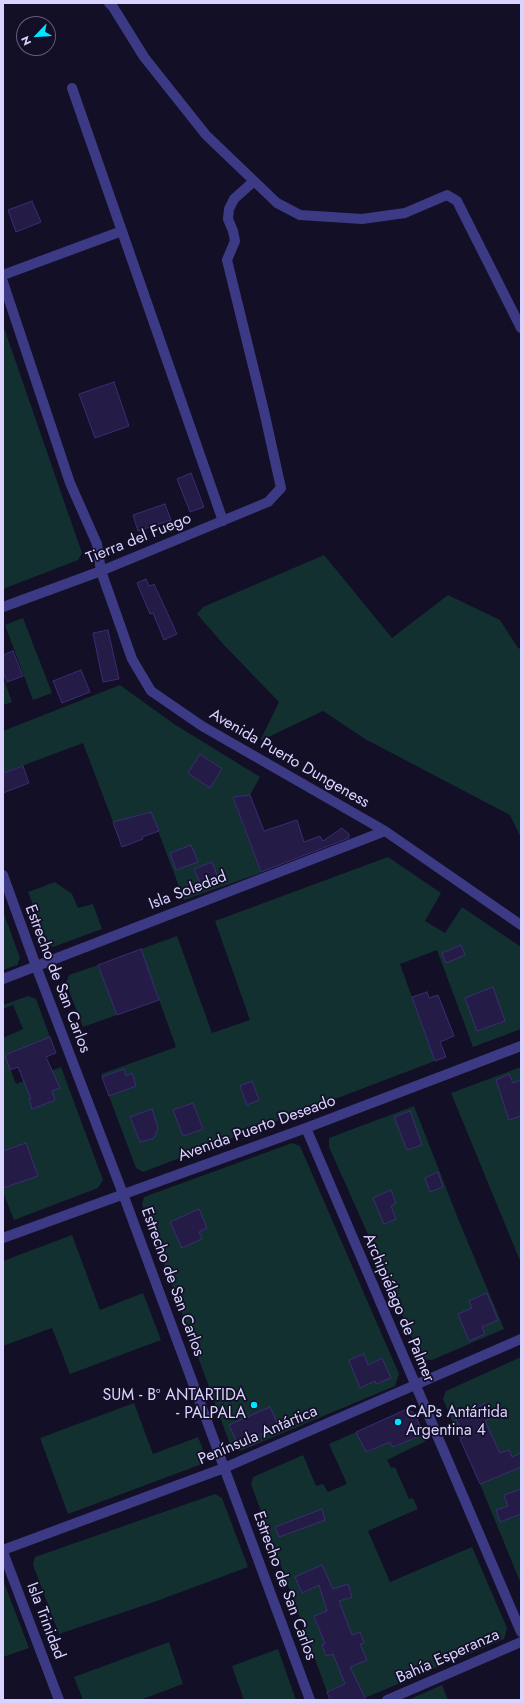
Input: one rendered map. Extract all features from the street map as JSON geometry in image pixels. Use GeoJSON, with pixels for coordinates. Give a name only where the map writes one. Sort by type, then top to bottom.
{"type":"FeatureCollection","features":[{"type":"Feature","properties":{"kind":"street"},"geometry":{"type":"LineString","coordinates":[[109,3],[144,57],[206,135],[276,203],[300,215],[362,219],[405,213],[448,195],[457,201],[521,328]]}},
{"type":"Feature","properties":{"kind":"street"},"geometry":{"type":"LineString","coordinates":[[72,88],[223,521]]}},
{"type":"Feature","properties":{"kind":"street","name":"Tierra del Fuego"},"geometry":{"type":"LineString","coordinates":[[3,606],[101,571],[268,502],[280,488],[264,412],[227,260],[235,241],[228,219],[229,209],[234,198],[254,181]]}},
{"type":"Feature","properties":{"kind":"street"},"geometry":{"type":"LineString","coordinates":[[3,275],[122,231]]}},
{"type":"Feature","properties":{"kind":"street","name":"Avenida Puerto Dungeness"},"geometry":{"type":"LineString","coordinates":[[3,282],[70,483],[97,544],[101,571],[132,659],[151,691],[202,726],[385,831],[521,925]]}},
{"type":"Feature","properties":{"kind":"street","name":"Isla Soledad"},"geometry":{"type":"LineString","coordinates":[[3,979],[385,831]]}},
{"type":"Feature","properties":{"kind":"street","name":"Estrecho de San Carlos"},"geometry":{"type":"LineString","coordinates":[[3,875],[123,1194],[310,1700]]}},
{"type":"Feature","properties":{"kind":"street","name":"Avenida Puerto Deseado"},"geometry":{"type":"LineString","coordinates":[[3,1238],[306,1128],[521,1046]]}},
{"type":"Feature","properties":{"kind":"street","name":"Archipiélago de Palmer"},"geometry":{"type":"LineString","coordinates":[[306,1128],[521,1632]]}},
{"type":"Feature","properties":{"kind":"street","name":"Península Antártica"},"geometry":{"type":"LineString","coordinates":[[3,1551],[224,1468],[521,1339]]}},
{"type":"Feature","properties":{"kind":"street","name":"Isla Trinidad"},"geometry":{"type":"LineString","coordinates":[[3,1551],[59,1700]]}},
{"type":"Feature","properties":{"kind":"street","name":"Bahía Esperanza"},"geometry":{"type":"LineString","coordinates":[[387,1700],[521,1642]]}},
{"type":"Feature","properties":{"kind":"green space"},"geometry":{"type":"Polygon","coordinates":[[[3,325],[82,553],[78,560],[3,589],[3,325]]]}},
{"type":"Feature","properties":{"kind":"green space"},"geometry":{"type":"Polygon","coordinates":[[[324,555],[392,638],[448,595],[500,620],[518,648],[521,649],[521,838],[510,815],[365,739],[323,711],[260,741],[279,702],[224,645],[197,614],[203,607],[324,555]]]}},
{"type":"Feature","properties":{"kind":"green space"},"geometry":{"type":"Polygon","coordinates":[[[23,618],[52,693],[33,700],[5,625],[23,618]]]}},
{"type":"Feature","properties":{"kind":"green space"},"geometry":{"type":"Polygon","coordinates":[[[3,677],[12,702],[3,705],[3,677]]]}},
{"type":"Feature","properties":{"kind":"green space"},"geometry":{"type":"Polygon","coordinates":[[[120,685],[174,724],[260,777],[250,795],[233,798],[261,873],[184,900],[151,812],[113,822],[83,743],[3,773],[3,731],[120,685]]]}},
{"type":"Feature","properties":{"kind":"green space"},"geometry":{"type":"Polygon","coordinates":[[[388,857],[441,893],[425,921],[445,933],[462,907],[521,947],[521,1029],[473,1047],[437,950],[400,964],[435,1061],[143,1172],[136,1168],[109,1096],[136,1086],[132,1073],[126,1076],[124,1069],[102,1077],[101,1074],[176,1047],[141,949],[177,936],[212,1033],[250,1020],[215,921],[388,857]],[[130,1117],[140,1142],[154,1138],[130,1117]]]}},
{"type":"Feature","properties":{"kind":"green space"},"geometry":{"type":"Polygon","coordinates":[[[55,882],[72,894],[78,908],[93,904],[102,929],[53,947],[47,943],[28,892],[55,882]]]}},
{"type":"Feature","properties":{"kind":"green space"},"geometry":{"type":"Polygon","coordinates":[[[3,911],[20,958],[17,965],[3,970],[3,911]]]}},
{"type":"Feature","properties":{"kind":"green space"},"geometry":{"type":"Polygon","coordinates":[[[98,965],[117,1015],[83,1027],[66,983],[69,975],[98,965]]]}},
{"type":"Feature","properties":{"kind":"green space"},"geometry":{"type":"Polygon","coordinates":[[[28,996],[36,999],[50,1037],[5,1055],[16,1084],[61,1067],[103,1180],[98,1188],[14,1220],[3,1192],[3,1038],[23,1029],[13,1005],[3,1009],[3,1005],[28,996]]]}},
{"type":"Feature","properties":{"kind":"green space"},"geometry":{"type":"Polygon","coordinates":[[[521,1067],[521,1263],[451,1093],[521,1067]]]}},
{"type":"Feature","properties":{"kind":"green space"},"geometry":{"type":"Polygon","coordinates":[[[414,1106],[457,1216],[504,1329],[432,1360],[421,1359],[329,1147],[329,1138],[414,1106]]]}},
{"type":"Feature","properties":{"kind":"green space"},"geometry":{"type":"Polygon","coordinates":[[[292,1143],[300,1146],[399,1374],[395,1386],[240,1451],[231,1447],[142,1204],[144,1197],[292,1143]]]}},
{"type":"Feature","properties":{"kind":"green space"},"geometry":{"type":"Polygon","coordinates":[[[72,1235],[100,1310],[143,1293],[161,1340],[70,1374],[52,1328],[3,1346],[3,1261],[72,1235]]]}},
{"type":"Feature","properties":{"kind":"green space"},"geometry":{"type":"Polygon","coordinates":[[[521,1357],[521,1459],[518,1454],[512,1457],[509,1450],[500,1453],[492,1437],[481,1440],[477,1431],[460,1439],[443,1399],[446,1391],[521,1357]]]}},
{"type":"Feature","properties":{"kind":"green space"},"geometry":{"type":"Polygon","coordinates":[[[134,1403],[153,1454],[198,1437],[206,1457],[202,1464],[68,1514],[40,1438],[134,1403]]]}},
{"type":"Feature","properties":{"kind":"green space"},"geometry":{"type":"Polygon","coordinates":[[[356,1432],[367,1452],[390,1442],[394,1447],[424,1434],[426,1441],[387,1460],[391,1468],[395,1467],[409,1499],[413,1498],[418,1509],[368,1531],[390,1582],[472,1547],[507,1628],[504,1639],[365,1698],[356,1679],[327,1692],[251,1484],[253,1477],[303,1455],[316,1486],[323,1484],[328,1492],[347,1484],[329,1444],[356,1432]]]}},
{"type":"Feature","properties":{"kind":"green space"},"geometry":{"type":"Polygon","coordinates":[[[521,1467],[521,1584],[480,1484],[521,1467]]]}},
{"type":"Feature","properties":{"kind":"green space"},"geometry":{"type":"Polygon","coordinates":[[[215,1494],[222,1498],[248,1567],[154,1602],[59,1634],[33,1565],[35,1557],[215,1494]]]}},
{"type":"Feature","properties":{"kind":"green space"},"geometry":{"type":"Polygon","coordinates":[[[3,1580],[29,1648],[3,1657],[3,1580]]]}},
{"type":"Feature","properties":{"kind":"green space"},"geometry":{"type":"Polygon","coordinates":[[[169,1642],[183,1684],[140,1700],[83,1700],[74,1677],[169,1642]]]}},
{"type":"Feature","properties":{"kind":"green space"},"geometry":{"type":"Polygon","coordinates":[[[278,1649],[296,1700],[244,1700],[232,1666],[278,1649]]]}},
{"type":"Feature","properties":{"kind":"green space"},"geometry":{"type":"Polygon","coordinates":[[[442,1685],[448,1700],[408,1700],[442,1685]]]}},
{"type":"Feature","properties":{"kind":"building"},"geometry":{"type":"Polygon","coordinates":[[[32,201],[41,222],[16,232],[8,210],[32,201]]]}},
{"type":"Feature","properties":{"kind":"building"},"geometry":{"type":"Polygon","coordinates":[[[114,382],[129,426],[95,438],[79,394],[114,382]]]}},
{"type":"Feature","properties":{"kind":"building"},"geometry":{"type":"Polygon","coordinates":[[[191,473],[204,507],[190,512],[177,479],[191,473]]]}},
{"type":"Feature","properties":{"kind":"building"},"geometry":{"type":"Polygon","coordinates":[[[165,504],[171,520],[138,531],[133,515],[165,504]]]}},
{"type":"Feature","properties":{"kind":"building"},"geometry":{"type":"Polygon","coordinates":[[[146,579],[149,586],[154,584],[177,634],[164,640],[153,613],[150,614],[137,583],[146,579]]]}},
{"type":"Feature","properties":{"kind":"building"},"geometry":{"type":"Polygon","coordinates":[[[108,630],[119,679],[103,682],[93,633],[108,630]]]}},
{"type":"Feature","properties":{"kind":"building"},"geometry":{"type":"Polygon","coordinates":[[[13,651],[23,676],[7,682],[3,672],[3,655],[13,651]]]}},
{"type":"Feature","properties":{"kind":"building"},"geometry":{"type":"Polygon","coordinates":[[[81,670],[90,692],[62,703],[53,681],[81,670]]]}},
{"type":"Feature","properties":{"kind":"building"},"geometry":{"type":"Polygon","coordinates":[[[200,754],[222,769],[210,788],[188,773],[200,754]]]}},
{"type":"Feature","properties":{"kind":"building"},"geometry":{"type":"Polygon","coordinates":[[[23,766],[29,783],[3,793],[3,773],[23,766]]]}},
{"type":"Feature","properties":{"kind":"building"},"geometry":{"type":"Polygon","coordinates":[[[250,795],[264,831],[297,820],[304,842],[320,836],[323,841],[342,828],[349,834],[349,838],[261,872],[233,797],[250,795]]]}},
{"type":"Feature","properties":{"kind":"building"},"geometry":{"type":"Polygon","coordinates":[[[151,812],[159,831],[142,837],[143,839],[122,847],[113,822],[151,812]]]}},
{"type":"Feature","properties":{"kind":"building"},"geometry":{"type":"Polygon","coordinates":[[[191,845],[198,862],[176,870],[170,853],[191,845]]]}},
{"type":"Feature","properties":{"kind":"building"},"geometry":{"type":"Polygon","coordinates":[[[212,862],[218,878],[201,885],[194,869],[212,862]]]}},
{"type":"Feature","properties":{"kind":"building"},"geometry":{"type":"Polygon","coordinates":[[[461,945],[465,955],[446,963],[442,953],[461,945]]]}},
{"type":"Feature","properties":{"kind":"building"},"geometry":{"type":"Polygon","coordinates":[[[141,949],[159,1000],[117,1015],[98,965],[141,949]]]}},
{"type":"Feature","properties":{"kind":"building"},"geometry":{"type":"Polygon","coordinates":[[[493,987],[505,1021],[477,1031],[465,998],[493,987]]]}},
{"type":"Feature","properties":{"kind":"building"},"geometry":{"type":"Polygon","coordinates":[[[427,992],[429,998],[438,995],[454,1036],[440,1042],[446,1057],[435,1061],[412,997],[427,992]]]}},
{"type":"Feature","properties":{"kind":"building"},"geometry":{"type":"Polygon","coordinates":[[[50,1037],[56,1053],[46,1057],[60,1088],[52,1091],[55,1100],[32,1109],[29,1099],[31,1099],[18,1067],[10,1070],[5,1055],[50,1037]]]}},
{"type":"Feature","properties":{"kind":"building"},"geometry":{"type":"Polygon","coordinates":[[[124,1069],[126,1076],[132,1073],[136,1086],[109,1096],[102,1077],[124,1069]]]}},
{"type":"Feature","properties":{"kind":"building"},"geometry":{"type":"Polygon","coordinates":[[[509,1074],[513,1083],[521,1080],[521,1116],[509,1120],[496,1080],[509,1074]]]}},
{"type":"Feature","properties":{"kind":"building"},"geometry":{"type":"Polygon","coordinates":[[[252,1081],[259,1100],[247,1105],[240,1086],[252,1081]]]}},
{"type":"Feature","properties":{"kind":"building"},"geometry":{"type":"Polygon","coordinates":[[[193,1103],[203,1129],[183,1136],[173,1110],[193,1103]]]}},
{"type":"Feature","properties":{"kind":"building"},"geometry":{"type":"Polygon","coordinates":[[[152,1109],[158,1128],[154,1138],[140,1142],[130,1117],[152,1109]]]}},
{"type":"Feature","properties":{"kind":"building"},"geometry":{"type":"Polygon","coordinates":[[[410,1111],[422,1145],[407,1150],[394,1117],[410,1111]]]}},
{"type":"Feature","properties":{"kind":"building"},"geometry":{"type":"Polygon","coordinates":[[[26,1143],[38,1176],[3,1188],[3,1151],[26,1143]]]}},
{"type":"Feature","properties":{"kind":"building"},"geometry":{"type":"Polygon","coordinates":[[[438,1172],[443,1187],[430,1192],[425,1178],[438,1172]]]}},
{"type":"Feature","properties":{"kind":"building"},"geometry":{"type":"Polygon","coordinates":[[[391,1190],[396,1203],[391,1206],[396,1219],[384,1224],[373,1198],[391,1190]]]}},
{"type":"Feature","properties":{"kind":"building"},"geometry":{"type":"Polygon","coordinates":[[[199,1209],[207,1228],[199,1232],[202,1239],[182,1248],[170,1222],[199,1209]]]}},
{"type":"Feature","properties":{"kind":"building"},"geometry":{"type":"Polygon","coordinates":[[[487,1293],[498,1320],[482,1327],[485,1334],[469,1341],[458,1314],[472,1308],[469,1301],[487,1293]]]}},
{"type":"Feature","properties":{"kind":"building"},"geometry":{"type":"Polygon","coordinates":[[[364,1354],[368,1365],[382,1358],[391,1378],[376,1384],[375,1381],[360,1388],[349,1360],[364,1354]]]}},
{"type":"Feature","properties":{"kind":"building"},"geometry":{"type":"Polygon","coordinates":[[[484,1404],[491,1418],[485,1421],[500,1453],[509,1450],[512,1457],[521,1453],[521,1467],[480,1484],[460,1439],[464,1437],[455,1417],[484,1404]]]}},
{"type":"Feature","properties":{"kind":"building"},"geometry":{"type":"Polygon","coordinates":[[[270,1407],[279,1427],[257,1436],[260,1441],[250,1446],[248,1440],[238,1444],[229,1425],[270,1407]]]}},
{"type":"Feature","properties":{"kind":"building","name":"CAPs Antártida Argentina 4"},"geometry":{"type":"Polygon","coordinates":[[[407,1409],[414,1413],[424,1434],[393,1447],[390,1442],[366,1452],[356,1432],[407,1409]]]}},
{"type":"Feature","properties":{"kind":"building"},"geometry":{"type":"Polygon","coordinates":[[[521,1489],[521,1514],[500,1522],[496,1510],[508,1506],[504,1495],[521,1489]]]}},
{"type":"Feature","properties":{"kind":"building"},"geometry":{"type":"Polygon","coordinates":[[[322,1509],[325,1520],[279,1537],[275,1527],[322,1509]]]}},
{"type":"Feature","properties":{"kind":"building"},"geometry":{"type":"Polygon","coordinates":[[[322,1565],[333,1589],[348,1584],[352,1597],[339,1601],[352,1635],[360,1632],[364,1643],[360,1644],[367,1660],[350,1667],[366,1700],[330,1700],[327,1692],[345,1684],[333,1654],[326,1656],[322,1645],[325,1644],[314,1616],[327,1611],[319,1585],[302,1593],[295,1577],[322,1565]]]}},
{"type":"Feature","properties":{"kind":"place","name":"SUM - Bº ANTARTIDA - PALPALA"},"geometry":{"type":"Point","coordinates":[254,1405]}},
{"type":"Feature","properties":{"kind":"place","name":"CAPs Antártida Argentina 4"},"geometry":{"type":"Point","coordinates":[398,1422]}}]}
